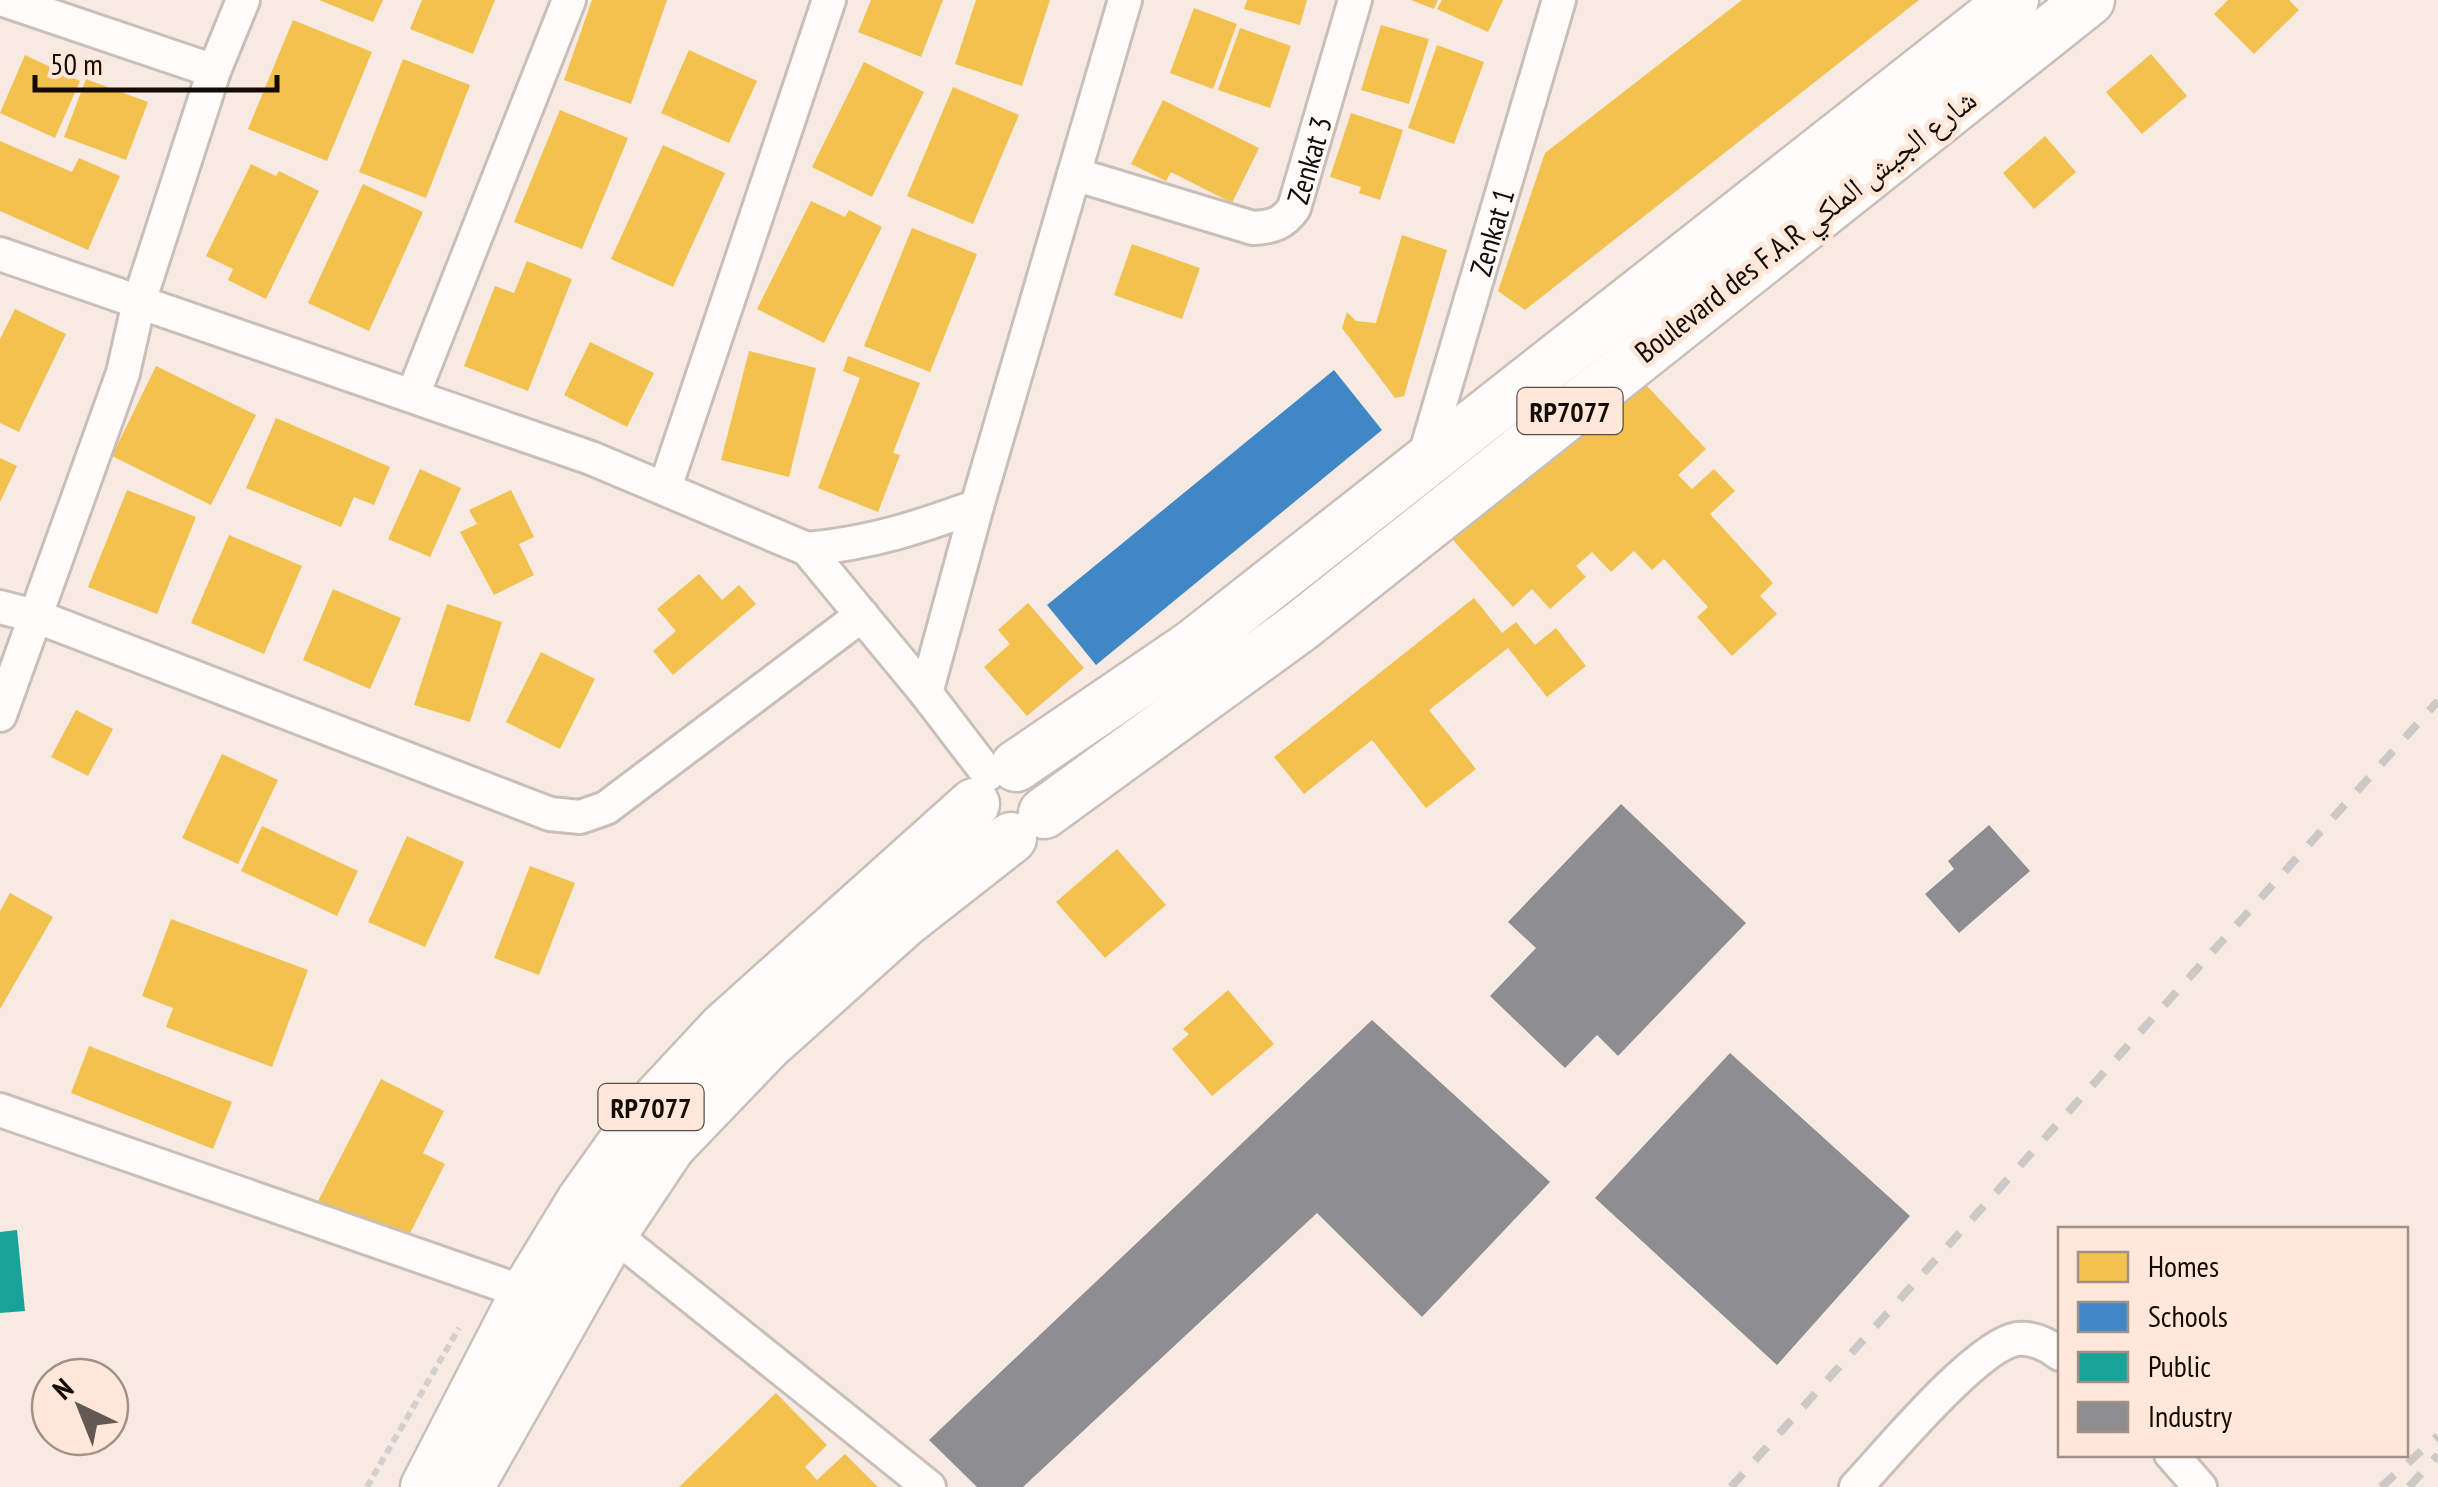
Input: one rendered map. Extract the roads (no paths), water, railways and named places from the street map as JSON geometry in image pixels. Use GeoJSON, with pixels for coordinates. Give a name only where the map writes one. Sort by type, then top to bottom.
{"type":"FeatureCollection","features":[{"type":"Feature","properties":{"kind":"main road","name":"Boulevard des F.A.R شارع الجيش الملكي"},"geometry":{"type":"LineString","coordinates":[[426,1487],[506,1286],[600,1176],[644,1114],[724,1028],[992,782],[1192,646],[2013,0]]}},
{"type":"Feature","properties":{"kind":"main road","name":"Boulevard des F.A.R شارع الجيش الملكي"},"geometry":{"type":"LineString","coordinates":[[468,1487],[612,1233],[670,1146],[721,1090],[905,921],[1301,626],[2089,0]]}},
{"type":"Feature","properties":{"kind":"main road"},"geometry":{"type":"LineString","coordinates":[[1034,775],[1044,792],[1028,826],[990,832],[976,815],[992,782],[1034,775]]}},
{"type":"Feature","properties":{"kind":"street"},"geometry":{"type":"LineString","coordinates":[[4,0],[214,71]]}},
{"type":"Feature","properties":{"kind":"street"},"geometry":{"type":"LineString","coordinates":[[0,715],[123,374],[139,302],[214,71],[242,0]]}},
{"type":"Feature","properties":{"kind":"street"},"geometry":{"type":"LineString","coordinates":[[413,394],[568,0]]}},
{"type":"Feature","properties":{"kind":"street"},"geometry":{"type":"LineString","coordinates":[[664,488],[829,0]]}},
{"type":"Feature","properties":{"kind":"street"},"geometry":{"type":"LineString","coordinates":[[926,693],[1125,0]]}},
{"type":"Feature","properties":{"kind":"street","name":"Zenkat 3"},"geometry":{"type":"LineString","coordinates":[[1074,174],[1253,228],[1286,220],[1294,208],[1355,0]]}},
{"type":"Feature","properties":{"kind":"street","name":"Zenkat 1"},"geometry":{"type":"LineString","coordinates":[[1422,462],[1559,0]]}},
{"type":"Feature","properties":{"kind":"street"},"geometry":{"type":"LineString","coordinates":[[0,254],[413,394],[664,488],[806,549],[926,693],[992,782]]}},
{"type":"Feature","properties":{"kind":"street"},"geometry":{"type":"LineString","coordinates":[[806,549],[859,544],[977,506]]}},
{"type":"Feature","properties":{"kind":"street"},"geometry":{"type":"LineString","coordinates":[[0,608],[38,617],[550,814],[580,817],[606,808],[862,615]]}},
{"type":"Feature","properties":{"kind":"street"},"geometry":{"type":"LineString","coordinates":[[0,1110],[506,1286]]}},
{"type":"Feature","properties":{"kind":"street"},"geometry":{"type":"LineString","coordinates":[[612,1233],[929,1487]]}},
{"type":"Feature","properties":{"kind":"street"},"geometry":{"type":"LineString","coordinates":[[1856,1487],[1984,1356],[2015,1339],[2034,1340],[2058,1353]]}},
{"type":"Feature","properties":{"kind":"street"},"geometry":{"type":"LineString","coordinates":[[2174,1457],[2200,1487]]}},
{"type":"Feature","properties":{"kind":"railway"},"geometry":{"type":"LineString","coordinates":[[1731,1487],[2438,701]]}},
{"type":"Feature","properties":{"kind":"railway"},"geometry":{"type":"LineString","coordinates":[[2381,1487],[2438,1436]]}},
{"type":"Feature","properties":{"kind":"railway"},"geometry":{"type":"LineString","coordinates":[[2409,1487],[2438,1455]]}}]}
